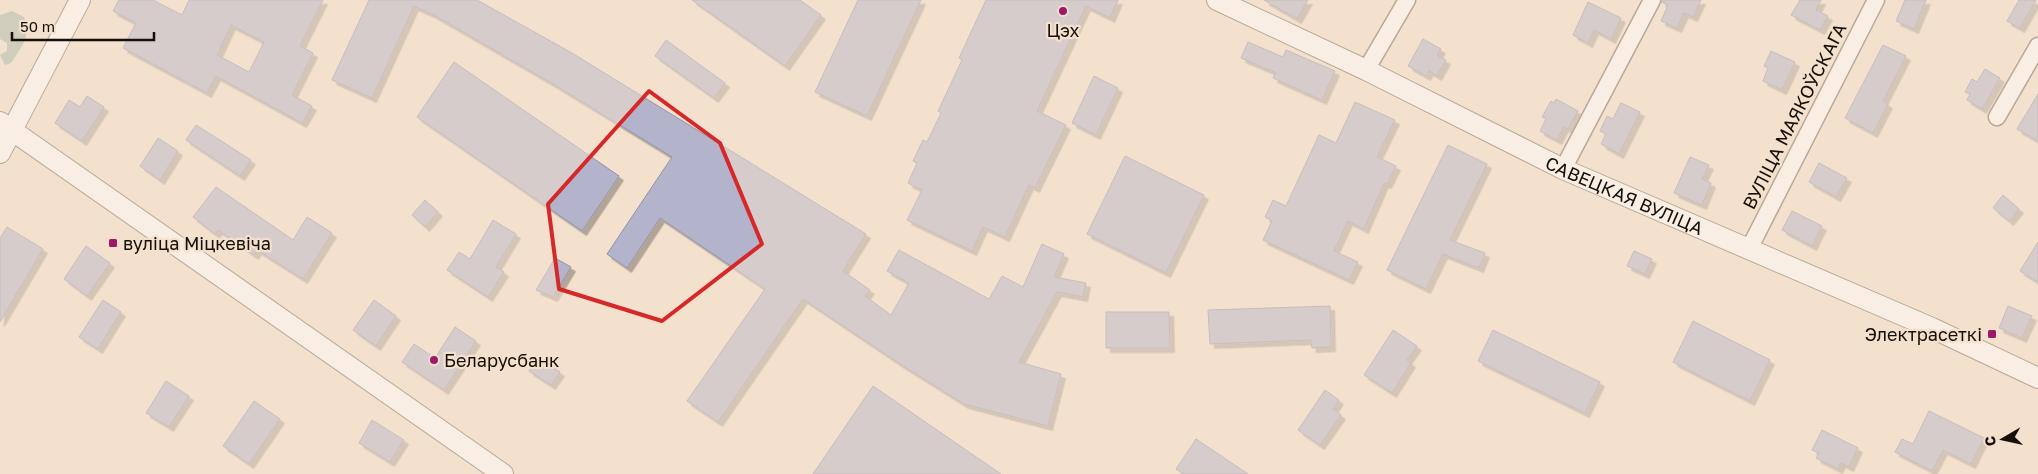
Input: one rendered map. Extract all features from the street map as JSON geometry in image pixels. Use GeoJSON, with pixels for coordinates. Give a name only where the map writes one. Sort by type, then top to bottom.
{"type":"FeatureCollection","features":[{"type":"Feature","properties":{"kind":"street"},"geometry":{"type":"LineString","coordinates":[[0,153],[6,126],[80,0]]}},
{"type":"Feature","properties":{"kind":"street","name":"САВЕЦКАЯ ВУЛІЦА"},"geometry":{"type":"LineString","coordinates":[[1217,0],[1366,70],[1563,169],[2036,374]]}},
{"type":"Feature","properties":{"kind":"street"},"geometry":{"type":"LineString","coordinates":[[1366,70],[1407,0]]}},
{"type":"Feature","properties":{"kind":"street"},"geometry":{"type":"LineString","coordinates":[[1563,169],[1652,0]]}},
{"type":"Feature","properties":{"kind":"street","name":"ВУЛІЦА МАЯКОЎСКАГА"},"geometry":{"type":"LineString","coordinates":[[1748,249],[1876,0]]}},
{"type":"Feature","properties":{"kind":"street"},"geometry":{"type":"LineString","coordinates":[[1997,117],[2038,46]]}},
{"type":"Feature","properties":{"kind":"street"},"geometry":{"type":"LineString","coordinates":[[6,126],[503,474]]}},
{"type":"Feature","properties":{"kind":"highlighted area"},"geometry":{"type":"Polygon","coordinates":[[[649,91],[720,143],[762,244],[662,321],[559,289],[548,204],[649,91]]]}},
{"type":"Feature","properties":{"kind":"green space"},"geometry":{"type":"Polygon","coordinates":[[[12,11],[24,17],[26,36],[22,47],[11,63],[5,65],[0,55],[7,51],[7,43],[0,39],[0,15],[12,11]]]}},
{"type":"Feature","properties":{"kind":"building"},"geometry":{"type":"Polygon","coordinates":[[[119,0],[153,0],[182,15],[189,0],[323,0],[300,46],[313,53],[292,95],[312,106],[302,123],[216,76],[207,93],[123,48],[136,23],[113,11],[119,0]],[[231,25],[217,55],[249,72],[264,42],[231,25]]]}},
{"type":"Feature","properties":{"kind":"building"},"geometry":{"type":"Polygon","coordinates":[[[369,0],[477,0],[572,53],[866,234],[843,271],[870,290],[865,296],[891,315],[909,283],[887,271],[899,250],[989,299],[1002,276],[1023,287],[1042,244],[1064,254],[1054,277],[1086,283],[1083,297],[1057,292],[1019,362],[1061,374],[1048,426],[964,404],[803,299],[718,422],[687,401],[765,289],[660,218],[627,268],[607,254],[672,157],[553,84],[432,14],[414,6],[372,98],[332,80],[369,0]]]}},
{"type":"Feature","properties":{"kind":"building"},"geometry":{"type":"Polygon","coordinates":[[[692,0],[800,0],[821,15],[785,66],[692,0]]]}},
{"type":"Feature","properties":{"kind":"building"},"geometry":{"type":"Polygon","coordinates":[[[858,0],[921,0],[867,116],[815,92],[858,0]]]}},
{"type":"Feature","properties":{"kind":"building"},"geometry":{"type":"Polygon","coordinates":[[[986,0],[1118,0],[1110,18],[1086,6],[1037,111],[1066,125],[1035,188],[1029,185],[1005,237],[983,227],[972,251],[907,220],[922,190],[908,183],[917,163],[913,161],[923,140],[927,142],[941,113],[938,111],[962,60],[959,58],[986,0]]]}},
{"type":"Feature","properties":{"kind":"building"},"geometry":{"type":"Polygon","coordinates":[[[1264,0],[1308,0],[1297,19],[1264,0]]]}},
{"type":"Feature","properties":{"kind":"building"},"geometry":{"type":"Polygon","coordinates":[[[1662,0],[1701,0],[1693,17],[1684,13],[1677,28],[1661,21],[1668,5],[1661,2],[1662,0]]]}},
{"type":"Feature","properties":{"kind":"building"},"geometry":{"type":"Polygon","coordinates":[[[1800,0],[1821,0],[1816,10],[1828,16],[1820,30],[1791,15],[1800,0]]]}},
{"type":"Feature","properties":{"kind":"building"},"geometry":{"type":"Polygon","coordinates":[[[1905,0],[1926,0],[1914,29],[1896,21],[1905,0]]]}},
{"type":"Feature","properties":{"kind":"building"},"geometry":{"type":"Polygon","coordinates":[[[2019,0],[2036,0],[2020,28],[2007,21],[2019,0]]]}},
{"type":"Feature","properties":{"kind":"building"},"geometry":{"type":"Polygon","coordinates":[[[1588,2],[1621,18],[1611,39],[1594,30],[1588,43],[1573,35],[1588,2]]]}},
{"type":"Feature","properties":{"kind":"building"},"geometry":{"type":"Polygon","coordinates":[[[1423,39],[1441,49],[1437,55],[1446,60],[1437,76],[1429,71],[1426,76],[1408,66],[1423,39]]]}},
{"type":"Feature","properties":{"kind":"building"},"geometry":{"type":"Polygon","coordinates":[[[666,40],[725,83],[714,98],[655,56],[666,40]]]}},
{"type":"Feature","properties":{"kind":"building"},"geometry":{"type":"Polygon","coordinates":[[[1248,42],[1283,57],[1286,50],[1335,71],[1322,100],[1273,78],[1276,73],[1241,58],[1248,42]]]}},
{"type":"Feature","properties":{"kind":"building"},"geometry":{"type":"Polygon","coordinates":[[[1883,45],[1906,56],[1883,101],[1888,104],[1873,133],[1845,118],[1883,45]]]}},
{"type":"Feature","properties":{"kind":"building"},"geometry":{"type":"Polygon","coordinates":[[[1771,51],[1795,62],[1782,90],[1763,81],[1768,68],[1764,66],[1771,51]]]}},
{"type":"Feature","properties":{"kind":"building"},"geometry":{"type":"Polygon","coordinates":[[[454,62],[619,176],[582,231],[417,117],[454,62]]]}},
{"type":"Feature","properties":{"kind":"building"},"geometry":{"type":"Polygon","coordinates":[[[1985,69],[2000,78],[1982,109],[1967,100],[1970,94],[1965,92],[1972,79],[1977,82],[1985,69]]]}},
{"type":"Feature","properties":{"kind":"building"},"geometry":{"type":"Polygon","coordinates":[[[1094,76],[1118,88],[1096,135],[1072,123],[1094,76]]]}},
{"type":"Feature","properties":{"kind":"building"},"geometry":{"type":"Polygon","coordinates":[[[2038,94],[2038,141],[2017,129],[2038,94]]]}},
{"type":"Feature","properties":{"kind":"building"},"geometry":{"type":"Polygon","coordinates":[[[87,96],[104,107],[82,141],[55,123],[69,100],[80,107],[87,96]]]}},
{"type":"Feature","properties":{"kind":"building"},"geometry":{"type":"Polygon","coordinates":[[[1556,99],[1578,111],[1568,129],[1564,127],[1557,140],[1540,131],[1546,119],[1542,117],[1551,101],[1554,103],[1556,99]]]}},
{"type":"Feature","properties":{"kind":"building"},"geometry":{"type":"Polygon","coordinates":[[[1355,102],[1395,120],[1377,157],[1396,166],[1387,184],[1384,183],[1364,229],[1348,221],[1334,251],[1358,262],[1349,280],[1263,240],[1272,221],[1265,217],[1273,200],[1286,206],[1319,135],[1336,143],[1355,102]]]}},
{"type":"Feature","properties":{"kind":"building"},"geometry":{"type":"Polygon","coordinates":[[[1621,103],[1640,112],[1619,154],[1601,144],[1606,134],[1600,131],[1607,116],[1613,119],[1621,103]]]}},
{"type":"Feature","properties":{"kind":"building"},"geometry":{"type":"Polygon","coordinates":[[[196,125],[251,160],[240,176],[186,140],[196,125]]]}},
{"type":"Feature","properties":{"kind":"building"},"geometry":{"type":"Polygon","coordinates":[[[158,138],[178,151],[160,180],[140,166],[158,138]]]}},
{"type":"Feature","properties":{"kind":"building"},"geometry":{"type":"Polygon","coordinates":[[[1448,145],[1487,164],[1450,240],[1485,253],[1479,268],[1443,254],[1426,289],[1387,270],[1448,145]]]}},
{"type":"Feature","properties":{"kind":"building"},"geometry":{"type":"Polygon","coordinates":[[[1125,156],[1204,195],[1166,273],[1087,234],[1125,156]]]}},
{"type":"Feature","properties":{"kind":"building"},"geometry":{"type":"Polygon","coordinates":[[[1690,157],[1709,165],[1702,179],[1711,183],[1702,205],[1674,193],[1690,157]]]}},
{"type":"Feature","properties":{"kind":"building"},"geometry":{"type":"Polygon","coordinates":[[[1819,163],[1847,178],[1836,197],[1809,182],[1819,163]]]}},
{"type":"Feature","properties":{"kind":"building"},"geometry":{"type":"Polygon","coordinates":[[[216,187],[293,240],[307,217],[332,233],[303,279],[257,250],[254,255],[218,230],[215,234],[193,217],[216,187]]]}},
{"type":"Feature","properties":{"kind":"building"},"geometry":{"type":"Polygon","coordinates":[[[2003,195],[2019,209],[2009,221],[1993,208],[2003,195]]]}},
{"type":"Feature","properties":{"kind":"building"},"geometry":{"type":"Polygon","coordinates":[[[425,200],[438,212],[425,227],[412,215],[425,200]]]}},
{"type":"Feature","properties":{"kind":"building"},"geometry":{"type":"Polygon","coordinates":[[[1792,211],[1822,226],[1812,246],[1782,230],[1792,211]]]}},
{"type":"Feature","properties":{"kind":"building"},"geometry":{"type":"Polygon","coordinates":[[[493,220],[516,234],[496,267],[504,272],[488,297],[447,270],[459,252],[470,259],[493,220]]]}},
{"type":"Feature","properties":{"kind":"building"},"geometry":{"type":"Polygon","coordinates":[[[7,227],[43,249],[0,322],[0,238],[7,227]]]}},
{"type":"Feature","properties":{"kind":"building"},"geometry":{"type":"Polygon","coordinates":[[[2038,242],[2038,282],[2020,271],[2038,242]]]}},
{"type":"Feature","properties":{"kind":"building"},"geometry":{"type":"Polygon","coordinates":[[[86,246],[110,263],[87,296],[64,279],[86,246]]]}},
{"type":"Feature","properties":{"kind":"building"},"geometry":{"type":"Polygon","coordinates":[[[1634,251],[1652,259],[1645,274],[1627,266],[1634,251]]]}},
{"type":"Feature","properties":{"kind":"building"},"geometry":{"type":"Polygon","coordinates":[[[555,258],[571,267],[553,297],[536,290],[555,258]]]}},
{"type":"Feature","properties":{"kind":"building"},"geometry":{"type":"Polygon","coordinates":[[[103,300],[121,312],[98,349],[79,337],[103,300]]]}},
{"type":"Feature","properties":{"kind":"building"},"geometry":{"type":"Polygon","coordinates":[[[374,300],[396,316],[376,346],[353,330],[374,300]]]}},
{"type":"Feature","properties":{"kind":"building"},"geometry":{"type":"Polygon","coordinates":[[[1330,306],[1331,347],[1312,348],[1311,340],[1210,344],[1208,310],[1330,306]]]}},
{"type":"Feature","properties":{"kind":"building"},"geometry":{"type":"Polygon","coordinates":[[[2008,306],[2032,316],[2022,338],[1999,328],[2008,306]]]}},
{"type":"Feature","properties":{"kind":"building"},"geometry":{"type":"Polygon","coordinates":[[[1106,312],[1169,312],[1170,348],[1106,348],[1106,312]]]}},
{"type":"Feature","properties":{"kind":"building"},"geometry":{"type":"Polygon","coordinates":[[[1693,321],[1770,360],[1750,401],[1673,362],[1693,321]]]}},
{"type":"Feature","properties":{"kind":"building","name":"Беларусбанк"},"geometry":{"type":"Polygon","coordinates":[[[455,327],[476,341],[444,390],[402,362],[414,344],[435,358],[455,327]]]}},
{"type":"Feature","properties":{"kind":"building"},"geometry":{"type":"Polygon","coordinates":[[[1393,330],[1417,346],[1407,360],[1411,363],[1392,393],[1364,375],[1393,330]]]}},
{"type":"Feature","properties":{"kind":"building"},"geometry":{"type":"Polygon","coordinates":[[[1493,330],[1600,382],[1585,413],[1478,361],[1493,330]]]}},
{"type":"Feature","properties":{"kind":"building"},"geometry":{"type":"Polygon","coordinates":[[[538,357],[560,372],[551,385],[529,371],[538,357]]]}},
{"type":"Feature","properties":{"kind":"building"},"geometry":{"type":"Polygon","coordinates":[[[166,381],[189,396],[169,427],[146,413],[166,381]]]}},
{"type":"Feature","properties":{"kind":"building"},"geometry":{"type":"Polygon","coordinates":[[[873,386],[1001,474],[813,474],[873,386]]]}},
{"type":"Feature","properties":{"kind":"building"},"geometry":{"type":"Polygon","coordinates":[[[1325,390],[1339,400],[1333,409],[1341,415],[1320,445],[1298,430],[1325,390]]]}},
{"type":"Feature","properties":{"kind":"building"},"geometry":{"type":"Polygon","coordinates":[[[254,401],[280,419],[249,464],[223,446],[254,401]]]}},
{"type":"Feature","properties":{"kind":"building"},"geometry":{"type":"Polygon","coordinates":[[[1929,411],[1984,438],[1971,464],[1943,450],[1932,471],[1895,452],[1902,439],[1913,444],[1929,411]]]}},
{"type":"Feature","properties":{"kind":"building"},"geometry":{"type":"Polygon","coordinates":[[[372,420],[404,440],[390,462],[359,443],[372,420]]]}},
{"type":"Feature","properties":{"kind":"building"},"geometry":{"type":"Polygon","coordinates":[[[1822,430],[1858,448],[1849,467],[1841,463],[1838,469],[1816,458],[1819,453],[1812,450],[1822,430]]]}},
{"type":"Feature","properties":{"kind":"building"},"geometry":{"type":"Polygon","coordinates":[[[1196,439],[1248,474],[1184,474],[1176,469],[1196,439]]]}},
{"type":"Feature","properties":{"kind":"place","name":"Цэх"},"geometry":{"type":"Point","coordinates":[1063,11]}},
{"type":"Feature","properties":{"kind":"place","name":"вуліца Міцкевіча"},"geometry":{"type":"Point","coordinates":[113,243]}},
{"type":"Feature","properties":{"kind":"place","name":"Электрасеткі"},"geometry":{"type":"Point","coordinates":[1992,334]}},
{"type":"Feature","properties":{"kind":"place","name":"Беларусбанк"},"geometry":{"type":"Point","coordinates":[434,360]}}]}
